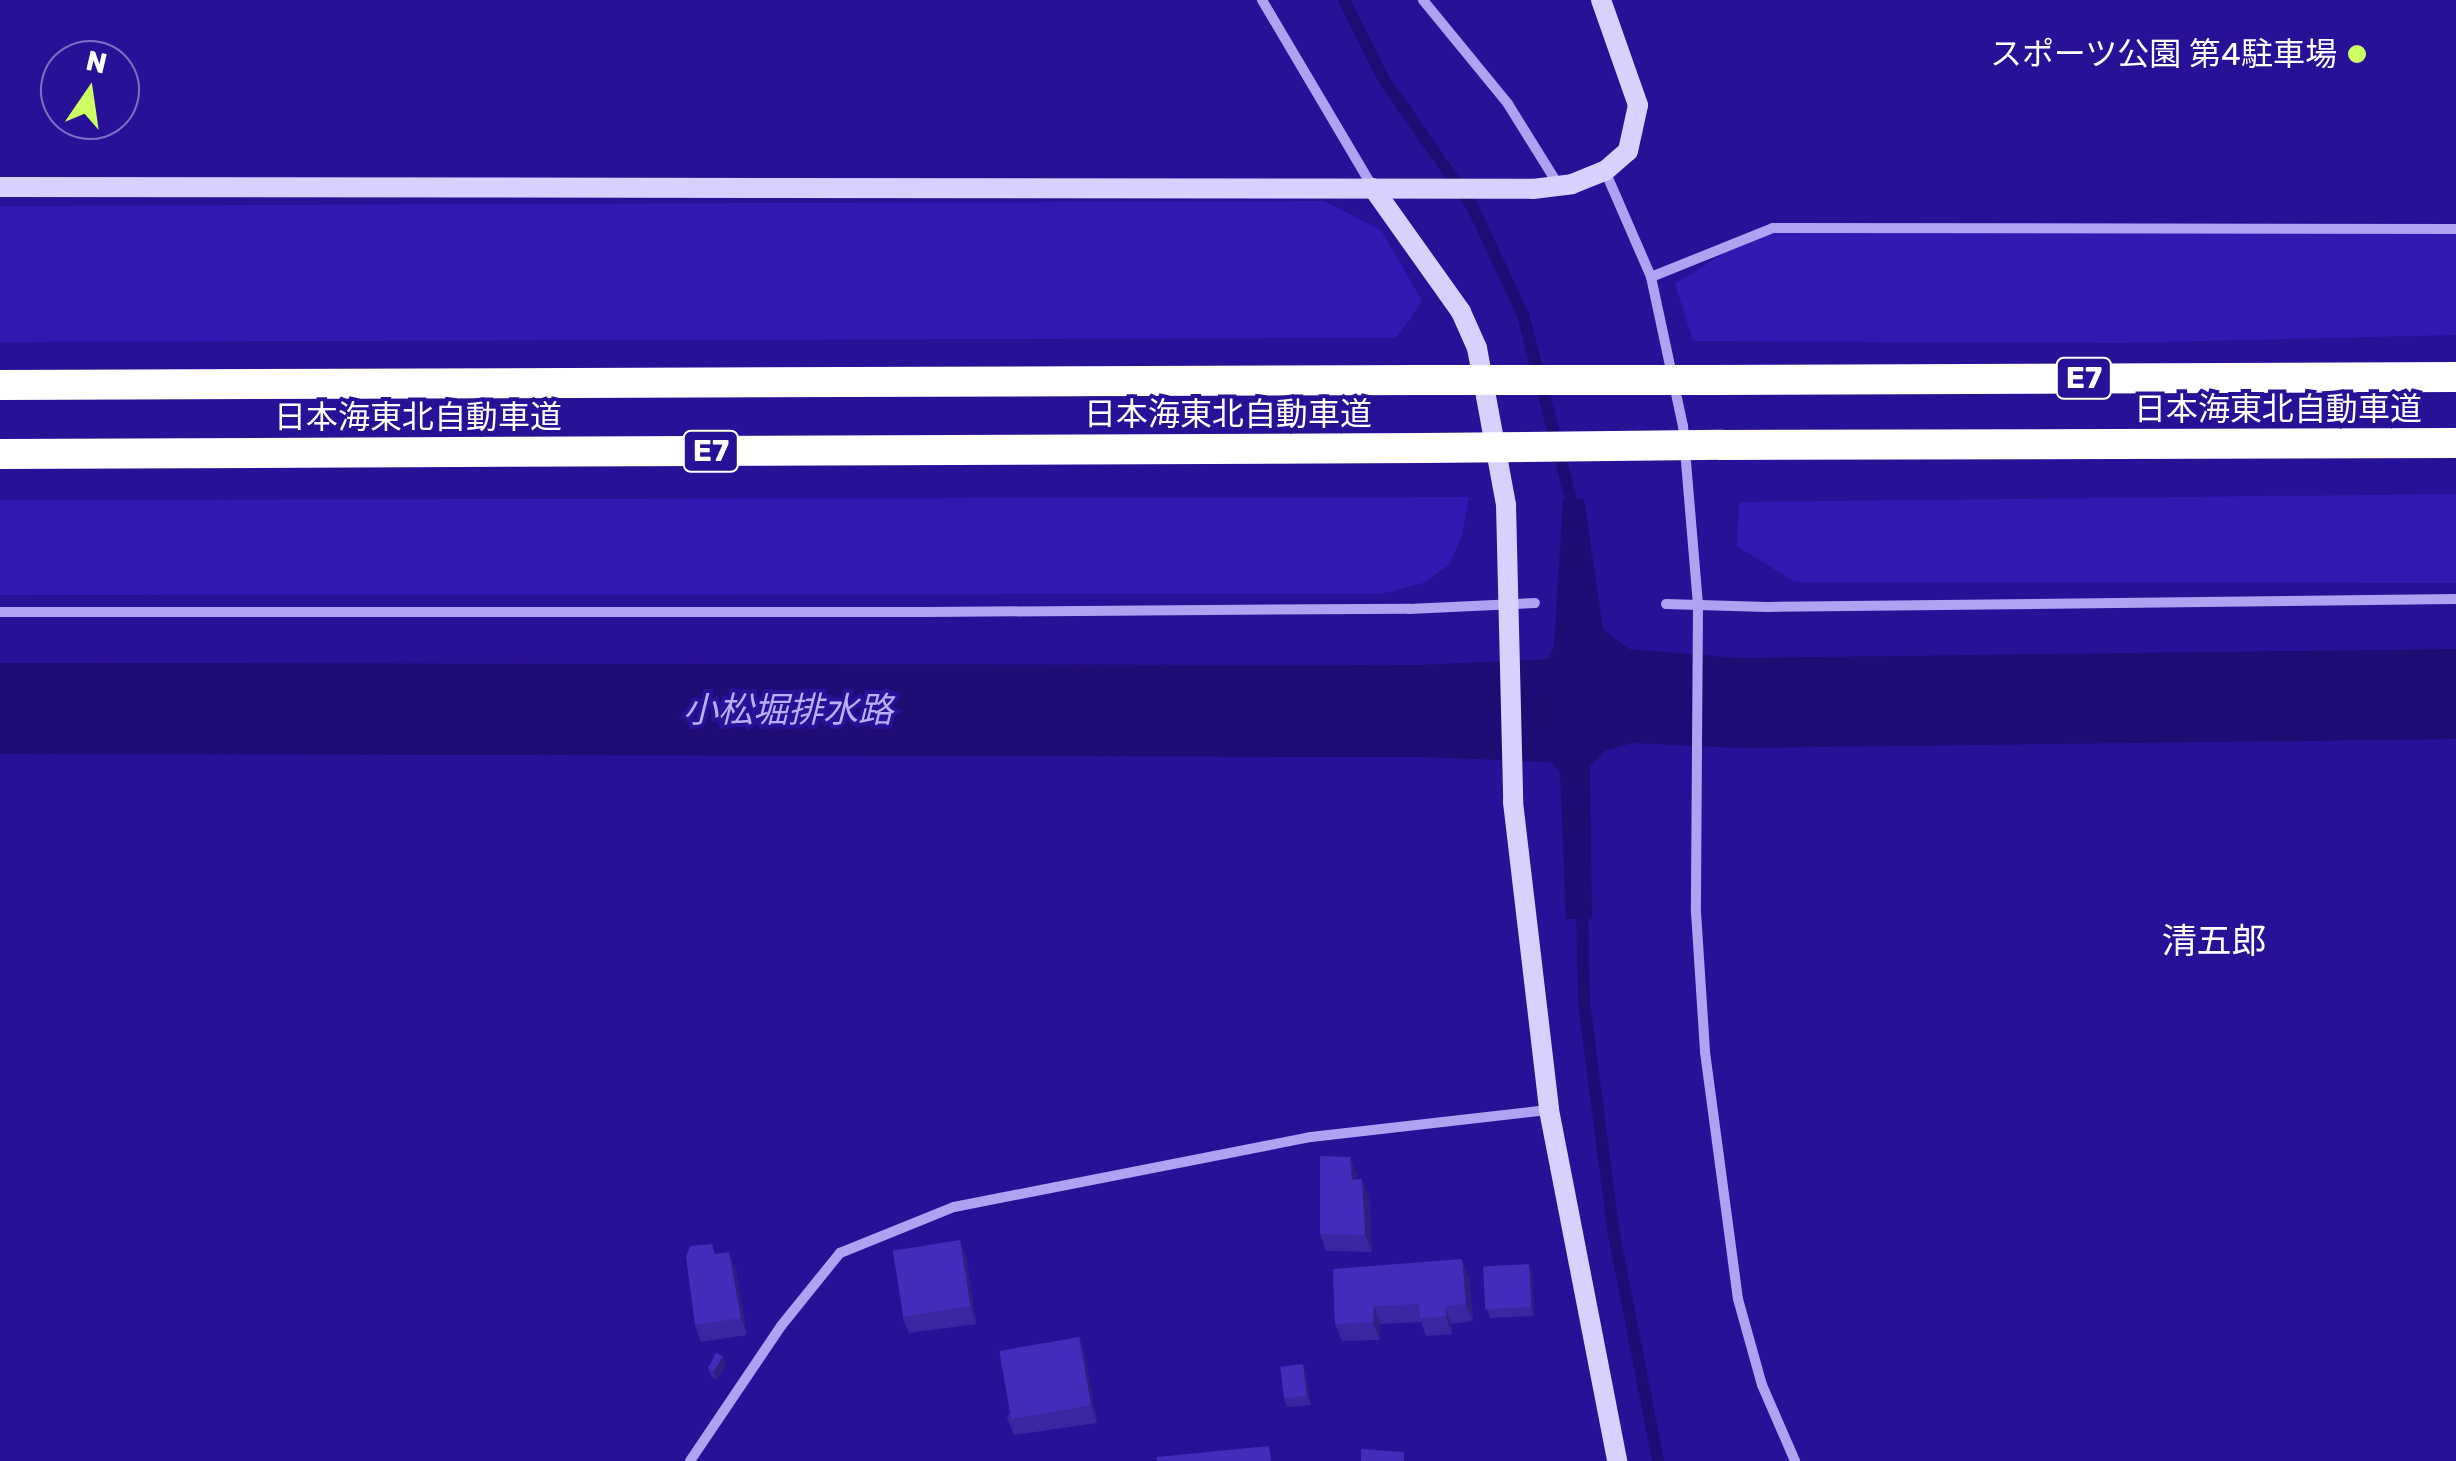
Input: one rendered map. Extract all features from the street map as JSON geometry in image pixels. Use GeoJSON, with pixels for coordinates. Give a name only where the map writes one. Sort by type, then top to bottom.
{"type":"FeatureCollection","features":[{"type":"Feature","properties":{"kind":"highway","name":"日本海東北自動車道"},"geometry":{"type":"LineString","coordinates":[[0,386],[2456,377]]}},
{"type":"Feature","properties":{"kind":"highway","name":"日本海東北自動車道"},"geometry":{"type":"LineString","coordinates":[[0,454],[2456,444]]}},
{"type":"Feature","properties":{"kind":"street"},"geometry":{"type":"LineString","coordinates":[[1262,0],[1372,188],[1461,312],[1477,348],[1506,506],[1513,774],[1550,1110],[1617,1461]]}},
{"type":"Feature","properties":{"kind":"street"},"geometry":{"type":"LineString","coordinates":[[1422,0],[1508,104],[1559,186]]}},
{"type":"Feature","properties":{"kind":"street"},"geometry":{"type":"LineString","coordinates":[[0,187],[1532,190],[1605,172],[1628,152],[1638,105],[1600,0]]}},
{"type":"Feature","properties":{"kind":"street"},"geometry":{"type":"LineString","coordinates":[[1605,172],[1651,278],[1683,426],[1698,606],[1696,912],[1719,1174],[1738,1299],[1762,1385],[1795,1461]]}},
{"type":"Feature","properties":{"kind":"street"},"geometry":{"type":"LineString","coordinates":[[1651,278],[1772,228],[2456,229]]}},
{"type":"Feature","properties":{"kind":"street"},"geometry":{"type":"LineString","coordinates":[[1666,604],[2456,599]]}},
{"type":"Feature","properties":{"kind":"street"},"geometry":{"type":"LineString","coordinates":[[0,612],[1409,609],[1535,602]]}},
{"type":"Feature","properties":{"kind":"street"},"geometry":{"type":"LineString","coordinates":[[690,1461],[781,1326],[840,1253],[954,1207],[1311,1137],[1550,1110]]}},
{"type":"Feature","properties":{"kind":"shaded area"},"geometry":{"type":"Polygon","coordinates":[[[1324,201],[1381,230],[1422,301],[1396,338],[0,342],[0,206],[1324,201]]]}},
{"type":"Feature","properties":{"kind":"shaded area"},"geometry":{"type":"Polygon","coordinates":[[[2456,226],[2456,335],[2122,343],[1693,341],[1675,284],[1753,235],[1790,227],[2456,226]]]}},
{"type":"Feature","properties":{"kind":"shaded area"},"geometry":{"type":"Polygon","coordinates":[[[2456,494],[2456,583],[1795,582],[1737,546],[1739,502],[2456,494]]]}},
{"type":"Feature","properties":{"kind":"shaded area"},"geometry":{"type":"Polygon","coordinates":[[[1469,497],[1462,535],[1449,565],[1423,583],[1381,594],[0,595],[0,500],[1469,497]]]}},
{"type":"Feature","properties":{"kind":"water","name":"小松堀排水路"},"geometry":{"type":"Polygon","coordinates":[[[1563,499],[1584,499],[1603,629],[1629,649],[1739,658],[2456,649],[2456,739],[1739,748],[1632,743],[1605,751],[1590,767],[1592,919],[1566,919],[1560,772],[1550,762],[1423,757],[0,754],[0,663],[1420,665],[1548,659],[1554,645],[1563,499]]]}},
{"type":"Feature","properties":{"kind":"building"},"geometry":{"type":"Polygon","coordinates":[[[1320,1156],[1350,1157],[1352,1180],[1362,1179],[1365,1235],[1320,1234],[1320,1156]]]}},
{"type":"Feature","properties":{"kind":"building"},"geometry":{"type":"Polygon","coordinates":[[[960,1240],[970,1306],[903,1317],[893,1251],[960,1240]]]}},
{"type":"Feature","properties":{"kind":"building"},"geometry":{"type":"Polygon","coordinates":[[[712,1244],[715,1254],[729,1252],[741,1318],[695,1325],[686,1257],[690,1246],[712,1244]]]}},
{"type":"Feature","properties":{"kind":"building"},"geometry":{"type":"Polygon","coordinates":[[[1462,1259],[1466,1304],[1445,1306],[1446,1316],[1420,1318],[1419,1304],[1374,1306],[1373,1322],[1335,1324],[1333,1269],[1462,1259]]]}},
{"type":"Feature","properties":{"kind":"building"},"geometry":{"type":"Polygon","coordinates":[[[1529,1264],[1531,1307],[1485,1309],[1483,1266],[1529,1264]]]}},
{"type":"Feature","properties":{"kind":"building"},"geometry":{"type":"Polygon","coordinates":[[[1079,1337],[1091,1405],[1011,1419],[999,1351],[1079,1337]]]}},
{"type":"Feature","properties":{"kind":"building"},"geometry":{"type":"Polygon","coordinates":[[[716,1353],[723,1356],[714,1371],[708,1368],[716,1353]]]}},
{"type":"Feature","properties":{"kind":"building"},"geometry":{"type":"Polygon","coordinates":[[[1303,1364],[1307,1396],[1284,1399],[1280,1367],[1303,1364]]]}},
{"type":"Feature","properties":{"kind":"building"},"geometry":{"type":"Polygon","coordinates":[[[1269,1446],[1271,1461],[1157,1461],[1157,1457],[1269,1446]]]}},
{"type":"Feature","properties":{"kind":"building"},"geometry":{"type":"Polygon","coordinates":[[[1361,1449],[1404,1452],[1404,1461],[1361,1461],[1361,1449]]]}},
{"type":"Feature","properties":{"kind":"waterway"},"geometry":{"type":"LineString","coordinates":[[1344,0],[1383,78],[1472,206],[1523,315],[1575,515]]}},
{"type":"Feature","properties":{"kind":"waterway"},"geometry":{"type":"LineString","coordinates":[[1582,905],[1584,1002],[1613,1229],[1658,1461]]}},
{"type":"Feature","properties":{"kind":"place","name":"スポーツ公園 第4駐車場"},"geometry":{"type":"Point","coordinates":[2357,54]}},
{"type":"Feature","properties":{"kind":"district","name":"清五郎"},"geometry":{"type":"Point","coordinates":[2214,941]}}]}
